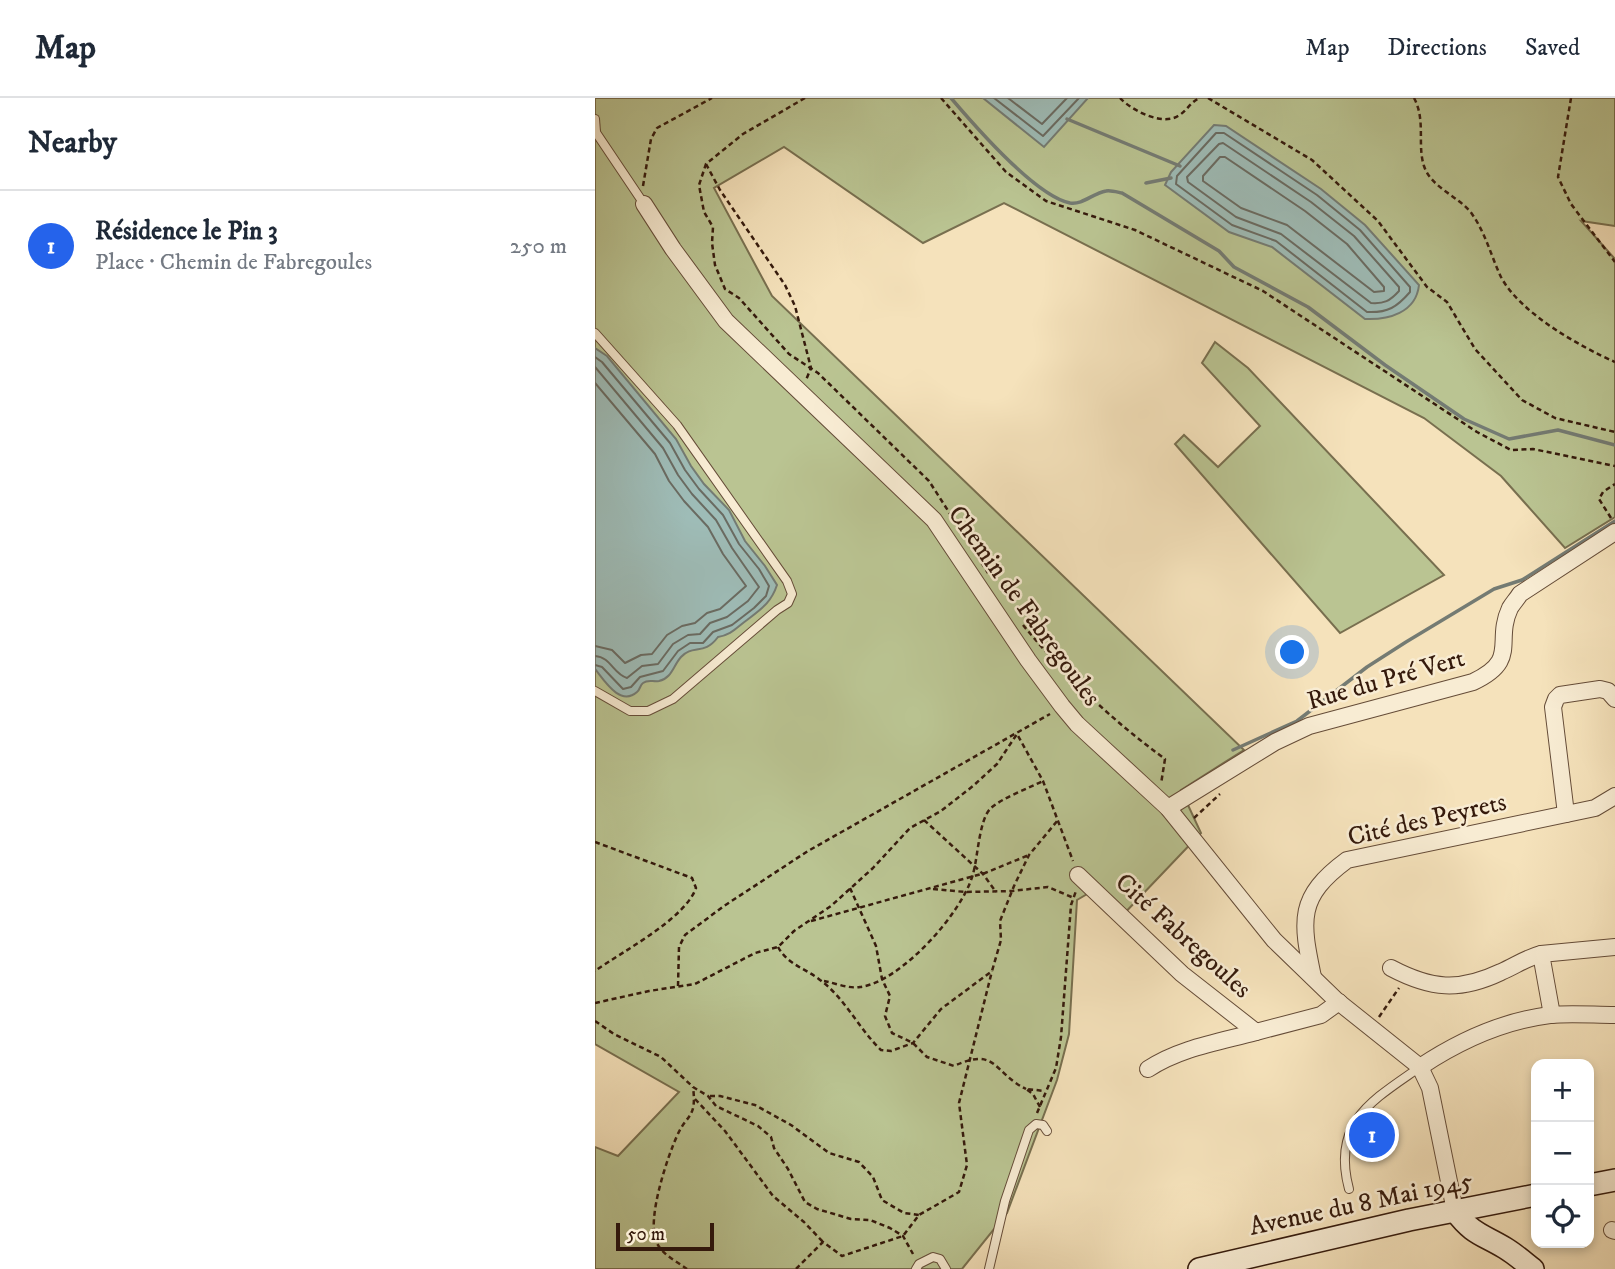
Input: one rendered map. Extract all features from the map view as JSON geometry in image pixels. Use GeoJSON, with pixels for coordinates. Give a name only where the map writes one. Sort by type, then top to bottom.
{"type":"FeatureCollection","features":[{"type":"Feature","properties":{"kind":"main road"},"geometry":{"type":"LineString","coordinates":[[1594,1184],[1615,1180]]}},
{"type":"Feature","properties":{"kind":"main road","name":"Avenue du 8 Mai 1945"},"geometry":{"type":"LineString","coordinates":[[1199,1269],[1252,1262],[1531,1196]]}},
{"type":"Feature","properties":{"kind":"main road"},"geometry":{"type":"LineString","coordinates":[[1481,1206],[1486,1220],[1505,1248]]}},
{"type":"Feature","properties":{"kind":"main road"},"geometry":{"type":"LineString","coordinates":[[1455,1212],[1466,1226],[1486,1240],[1505,1248],[1533,1269]]}},
{"type":"Feature","properties":{"kind":"street","name":"Chemin de Fabregoules"},"geometry":{"type":"LineString","coordinates":[[642,202],[726,321],[934,520],[1077,724],[1168,809],[1274,940],[1339,1002],[1420,1068],[1430,1088],[1455,1212]]}},
{"type":"Feature","properties":{"kind":"street","name":"Rue du Pré Vert"},"geometry":{"type":"LineString","coordinates":[[1168,809],[1176,801],[1275,742],[1309,726],[1473,682],[1493,671],[1501,660],[1509,610],[1520,594],[1615,527]]}},
{"type":"Feature","properties":{"kind":"street"},"geometry":{"type":"LineString","coordinates":[[1566,814],[1553,707],[1556,699],[1560,695],[1600,689],[1608,691],[1615,699]]}},
{"type":"Feature","properties":{"kind":"street","name":"Cité des Peyrets"},"geometry":{"type":"LineString","coordinates":[[1313,977],[1304,925],[1310,899],[1326,876],[1347,860],[1595,808],[1615,796]]}},
{"type":"Feature","properties":{"kind":"street","name":"Cité Fabregoules"},"geometry":{"type":"LineString","coordinates":[[1078,875],[1182,974],[1256,1032]]}},
{"type":"Feature","properties":{"kind":"street"},"geometry":{"type":"LineString","coordinates":[[1391,968],[1416,981],[1447,986],[1477,982],[1503,972],[1528,957],[1615,947]]}},
{"type":"Feature","properties":{"kind":"street"},"geometry":{"type":"LineString","coordinates":[[1541,954],[1552,1015]]}},
{"type":"Feature","properties":{"kind":"street","name":"Cité Fabregoules"},"geometry":{"type":"LineString","coordinates":[[1148,1069],[1164,1058],[1182,1051],[1321,1015],[1339,1002]]}},
{"type":"Feature","properties":{"kind":"street"},"geometry":{"type":"LineString","coordinates":[[1420,1068],[1437,1056],[1486,1031],[1552,1015],[1615,1015]]}},
{"type":"Feature","properties":{"kind":"lane"},"geometry":{"type":"LineString","coordinates":[[595,119],[596,132],[642,202]]}},
{"type":"Feature","properties":{"kind":"lane"},"geometry":{"type":"LineString","coordinates":[[595,333],[677,425],[787,581],[792,594],[788,603],[673,699],[648,711],[630,711],[595,691]]}},
{"type":"Feature","properties":{"kind":"lane"},"geometry":{"type":"LineString","coordinates":[[1349,1189],[1345,1174],[1350,1131],[1364,1108],[1385,1090],[1420,1068]]}},
{"type":"Feature","properties":{"kind":"lane"},"geometry":{"type":"LineString","coordinates":[[989,1269],[1005,1201],[1032,1126],[1040,1124],[1047,1131]]}},
{"type":"Feature","properties":{"kind":"lane"},"geometry":{"type":"LineString","coordinates":[[918,1266],[933,1257],[940,1259],[946,1269]]}},
{"type":"Feature","properties":{"kind":"path"},"geometry":{"type":"LineString","coordinates":[[642,202],[652,139],[657,128],[712,98]]}},
{"type":"Feature","properties":{"kind":"path"},"geometry":{"type":"LineString","coordinates":[[805,98],[743,134],[706,164],[699,185],[705,212],[713,227],[715,265],[725,289],[739,298],[789,354],[811,368],[929,481],[988,573]]}},
{"type":"Feature","properties":{"kind":"path"},"geometry":{"type":"LineString","coordinates":[[941,98],[1006,172],[1046,201],[1135,230],[1263,291],[1477,432],[1511,450],[1533,449],[1615,466]]}},
{"type":"Feature","properties":{"kind":"path"},"geometry":{"type":"LineString","coordinates":[[1120,98],[1127,105],[1151,116],[1167,119],[1178,116],[1192,101],[1201,98]]}},
{"type":"Feature","properties":{"kind":"path"},"geometry":{"type":"LineString","coordinates":[[1209,98],[1312,160],[1378,221],[1427,287],[1447,302],[1475,349],[1522,400],[1555,418],[1615,432]]}},
{"type":"Feature","properties":{"kind":"path"},"geometry":{"type":"LineString","coordinates":[[1414,98],[1422,132],[1423,164],[1430,180],[1470,212],[1482,230],[1502,279],[1533,314],[1585,349],[1615,362]]}},
{"type":"Feature","properties":{"kind":"path"},"geometry":{"type":"LineString","coordinates":[[1571,98],[1558,177],[1571,204],[1615,262]]}},
{"type":"Feature","properties":{"kind":"path"},"geometry":{"type":"LineString","coordinates":[[706,164],[720,190],[785,285],[795,306],[811,368],[800,392]]}},
{"type":"Feature","properties":{"kind":"path"},"geometry":{"type":"LineString","coordinates":[[1615,484],[1603,492],[1599,499],[1615,527]]}},
{"type":"Feature","properties":{"kind":"path"},"geometry":{"type":"LineString","coordinates":[[1016,616],[1040,646],[1131,734],[1165,760],[1168,809]]}},
{"type":"Feature","properties":{"kind":"path"},"geometry":{"type":"LineString","coordinates":[[678,987],[679,947],[685,935],[724,906],[808,852],[1062,706]]}},
{"type":"Feature","properties":{"kind":"path"},"geometry":{"type":"LineString","coordinates":[[1017,734],[1043,781],[1078,875],[1062,1037],[1056,1068],[1032,1126]]}},
{"type":"Feature","properties":{"kind":"path"},"geometry":{"type":"LineString","coordinates":[[595,1003],[695,985],[755,953],[778,947],[831,906],[910,828],[941,811],[997,764],[1017,734]]}},
{"type":"Feature","properties":{"kind":"path"},"geometry":{"type":"LineString","coordinates":[[820,980],[859,988],[882,979],[909,963],[927,944],[973,877],[983,819],[992,807],[1043,781]]}},
{"type":"Feature","properties":{"kind":"path"},"geometry":{"type":"LineString","coordinates":[[925,820],[983,874],[996,892]]}},
{"type":"Feature","properties":{"kind":"path"},"geometry":{"type":"LineString","coordinates":[[695,1099],[725,1131],[773,1196],[823,1242],[842,1255],[902,1236],[919,1215],[959,1192],[967,1165],[959,1104],[1001,940],[1000,921],[1029,855],[1058,820]]}},
{"type":"Feature","properties":{"kind":"path"},"geometry":{"type":"LineString","coordinates":[[595,842],[692,878],[697,888],[693,897],[666,923],[595,971]]}},
{"type":"Feature","properties":{"kind":"path"},"geometry":{"type":"LineString","coordinates":[[808,922],[983,874],[1029,855]]}},
{"type":"Feature","properties":{"kind":"path"},"geometry":{"type":"LineString","coordinates":[[930,888],[996,892],[1048,887],[1074,898]]}},
{"type":"Feature","properties":{"kind":"path"},"geometry":{"type":"LineString","coordinates":[[850,888],[876,946],[882,979],[890,996],[884,1016],[892,1033],[913,1043],[927,1057],[954,1066],[971,1058],[992,1061],[1014,1083],[1033,1094],[1040,1107]]}},
{"type":"Feature","properties":{"kind":"path"},"geometry":{"type":"LineString","coordinates":[[778,947],[785,959],[820,980],[835,994],[881,1050],[891,1051],[913,1043],[941,1009],[992,971]]}},
{"type":"Feature","properties":{"kind":"path"},"geometry":{"type":"LineString","coordinates":[[1371,1028],[1407,976]]}},
{"type":"Feature","properties":{"kind":"path"},"geometry":{"type":"LineString","coordinates":[[595,1021],[661,1058],[693,1087],[708,1096],[716,1106],[758,1126],[771,1136],[774,1148],[805,1202],[817,1209],[851,1219],[870,1220],[902,1236],[918,1266]]}},
{"type":"Feature","properties":{"kind":"path"},"geometry":{"type":"LineString","coordinates":[[687,1269],[663,1252],[656,1241],[653,1226],[664,1163],[678,1132],[692,1114],[695,1099],[693,1087]]}},
{"type":"Feature","properties":{"kind":"path"},"geometry":{"type":"LineString","coordinates":[[1026,1089],[1047,1091]]}},
{"type":"Feature","properties":{"kind":"path"},"geometry":{"type":"LineString","coordinates":[[708,1096],[720,1096],[755,1105],[791,1125],[829,1153],[859,1161],[873,1177],[882,1200],[904,1213],[919,1215]]}},
{"type":"Feature","properties":{"kind":"path"},"geometry":{"type":"LineString","coordinates":[[796,1269],[823,1242]]}},
{"type":"Feature","properties":{"kind":"green space"},"geometry":{"type":"Polygon","coordinates":[[[595,98],[1615,98],[1615,226],[1581,221],[1615,259],[1615,517],[1565,548],[1501,476],[1424,418],[1004,203],[923,243],[784,147],[714,188],[772,296],[1244,750],[1181,790],[1201,833],[1118,920],[1089,893],[1077,900],[1069,1034],[1057,1080],[1007,1213],[962,1269],[595,1269],[595,1147],[618,1156],[679,1092],[595,1044],[595,98]]]}},
{"type":"Feature","properties":{"kind":"green space"},"geometry":{"type":"Polygon","coordinates":[[[1215,342],[1248,368],[1444,575],[1340,633],[1175,444],[1184,435],[1218,467],[1260,426],[1202,363],[1215,342]]]}},
{"type":"Feature","properties":{"kind":"water"},"geometry":{"type":"Polygon","coordinates":[[[983,98],[1088,98],[1044,147],[983,98]]]}},
{"type":"Feature","properties":{"kind":"water"},"geometry":{"type":"Polygon","coordinates":[[[1214,125],[1226,126],[1321,189],[1365,225],[1419,285],[1413,302],[1400,313],[1365,319],[1272,247],[1229,232],[1165,185],[1171,172],[1214,125]]]}},
{"type":"Feature","properties":{"kind":"water"},"geometry":{"type":"Polygon","coordinates":[[[595,348],[607,356],[676,439],[704,484],[729,510],[745,541],[777,585],[765,605],[736,628],[718,637],[708,646],[685,653],[667,677],[659,681],[645,682],[631,696],[613,690],[595,669],[595,348]]]}},
{"type":"Feature","properties":{"kind":"waterway"},"geometry":{"type":"LineString","coordinates":[[951,98],[1006,158],[1056,198],[1075,203],[1106,191],[1122,193],[1219,251],[1234,267],[1308,307],[1385,365],[1464,419],[1509,439],[1558,430],[1615,445]]}},
{"type":"Feature","properties":{"kind":"waterway"},"geometry":{"type":"LineString","coordinates":[[1067,119],[1180,166]]}},
{"type":"Feature","properties":{"kind":"waterway"},"geometry":{"type":"LineString","coordinates":[[1146,183],[1171,178]]}},
{"type":"Feature","properties":{"kind":"waterway"},"geometry":{"type":"LineString","coordinates":[[1233,750],[1297,721],[1367,667],[1406,642],[1494,589],[1522,580],[1615,521]]}},
{"type":"Feature","properties":{"kind":"place","name":"Résidence le Pin 3"},"geometry":{"type":"Point","coordinates":[1372,1135]}}]}
